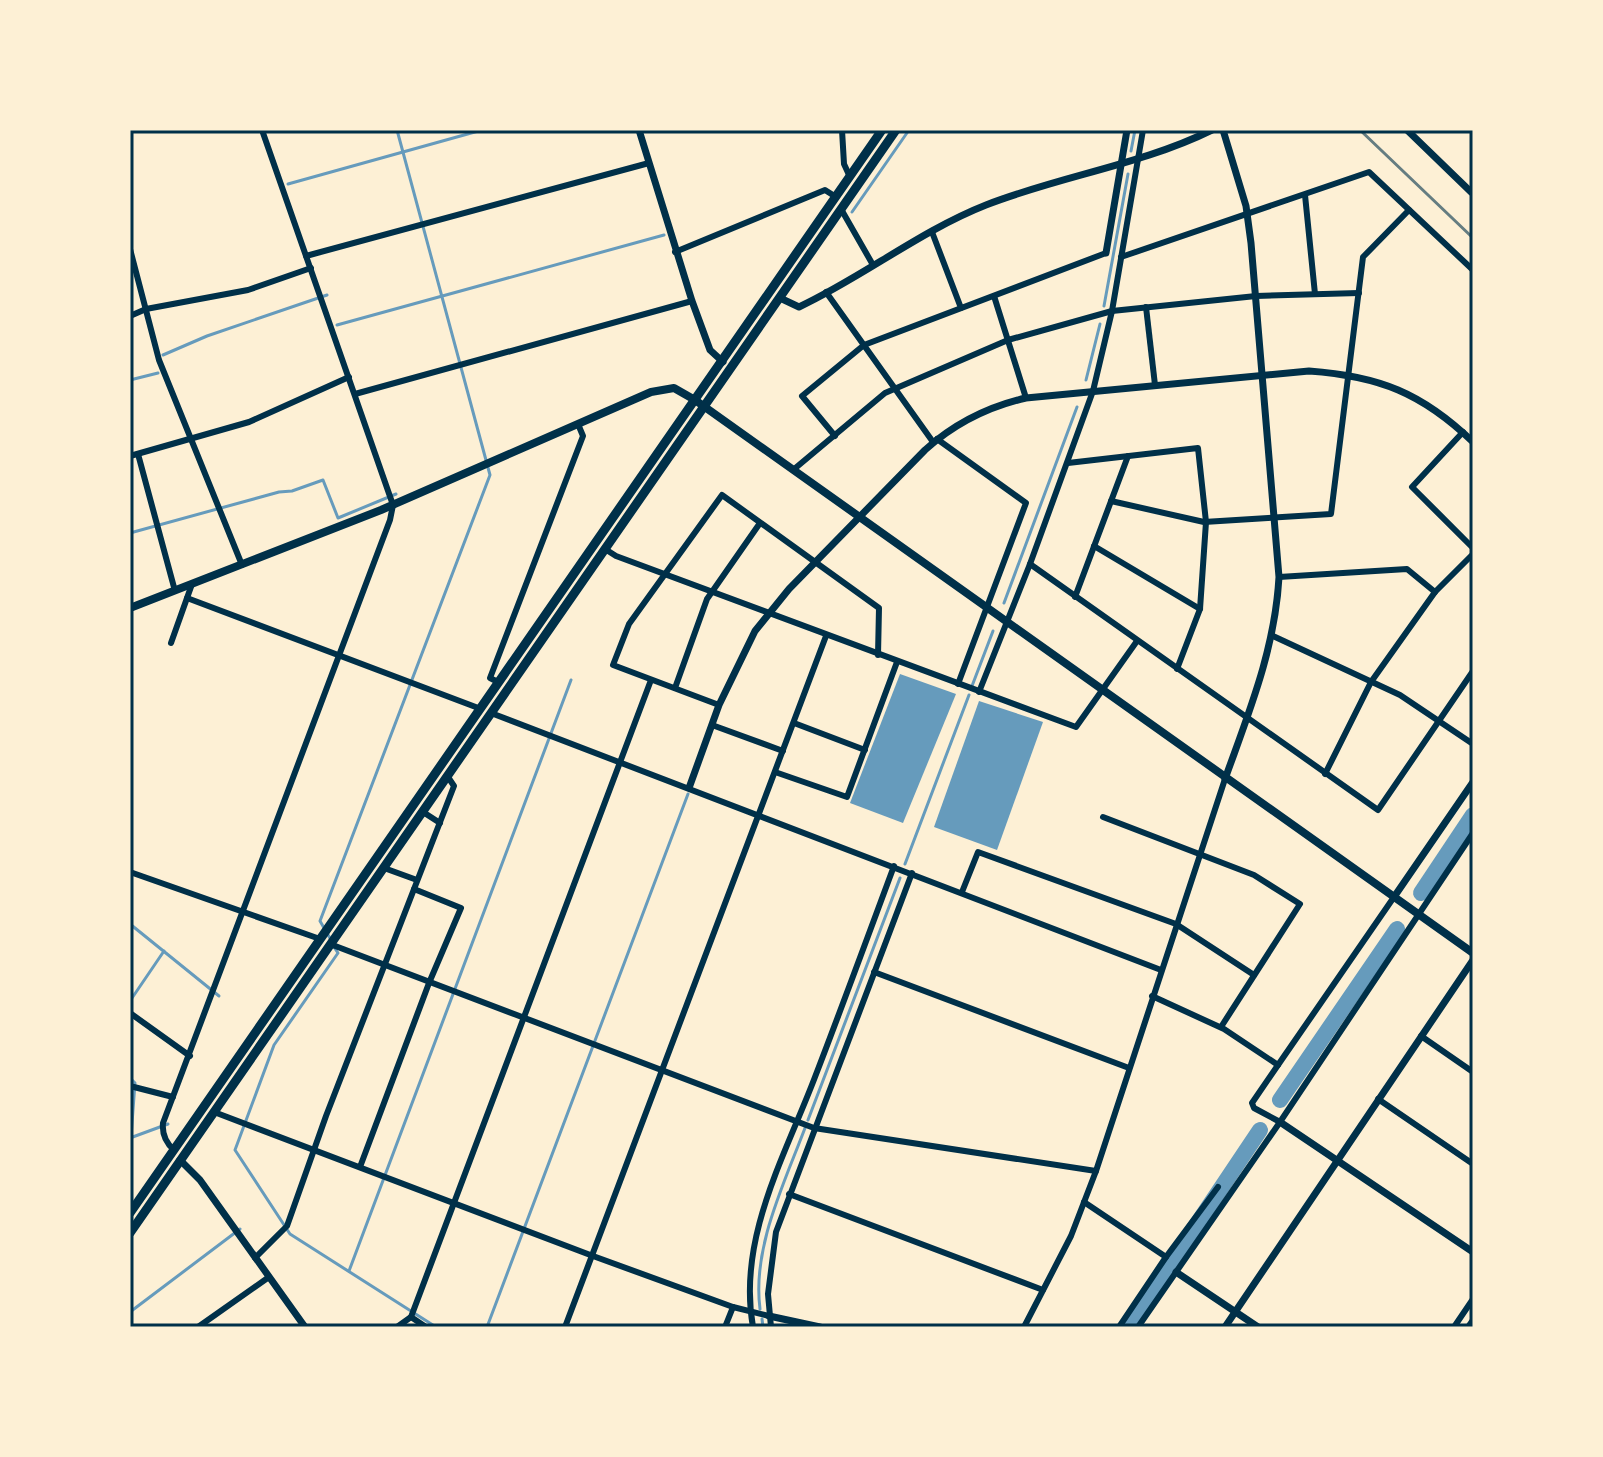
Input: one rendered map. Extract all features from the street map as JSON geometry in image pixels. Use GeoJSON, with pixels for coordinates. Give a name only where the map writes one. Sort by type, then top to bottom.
{"type":"FeatureCollection","features":[{"type":"Feature","properties":{"kind":"highway"},"geometry":{"type":"LineString","coordinates":[[130,1233],[448,777],[486,711],[498,682],[882,130]]}},
{"type":"Feature","properties":{"kind":"highway"},"geometry":{"type":"LineString","coordinates":[[130,1213],[320,939],[605,549],[896,130]]}},
{"type":"Feature","properties":{"kind":"main road"},"geometry":{"type":"LineString","coordinates":[[130,608],[393,505],[662,389],[674,388],[1473,953]]}},
{"type":"Feature","properties":{"kind":"street"},"geometry":{"type":"LineString","coordinates":[[174,1150],[162,1130],[173,1097],[341,655],[393,505],[262,130]]}},
{"type":"Feature","properties":{"kind":"street"},"geometry":{"type":"LineString","coordinates":[[639,130],[675,252],[710,350],[731,368]]}},
{"type":"Feature","properties":{"kind":"street"},"geometry":{"type":"LineString","coordinates":[[842,130],[844,164],[850,177]]}},
{"type":"Feature","properties":{"kind":"street"},"geometry":{"type":"LineString","coordinates":[[835,436],[802,396],[864,345],[1106,253],[1127,130]]}},
{"type":"Feature","properties":{"kind":"street"},"geometry":{"type":"LineString","coordinates":[[979,692],[1093,391],[1112,311],[1143,130]]}},
{"type":"Feature","properties":{"kind":"street"},"geometry":{"type":"LineString","coordinates":[[780,298],[799,307],[932,232],[995,201],[1138,158],[1212,130]]}},
{"type":"Feature","properties":{"kind":"street"},"geometry":{"type":"LineString","coordinates":[[1024,1327],[1071,1236],[1096,1171],[1273,636],[1279,577],[1256,296],[1247,215],[1223,130]]}},
{"type":"Feature","properties":{"kind":"street"},"geometry":{"type":"LineString","coordinates":[[1407,130],[1472,193]]}},
{"type":"Feature","properties":{"kind":"street"},"geometry":{"type":"LineString","coordinates":[[306,256],[649,163]]}},
{"type":"Feature","properties":{"kind":"street"},"geometry":{"type":"LineString","coordinates":[[1121,257],[1369,172],[1473,270]]}},
{"type":"Feature","properties":{"kind":"street"},"geometry":{"type":"LineString","coordinates":[[675,252],[825,190],[836,197]]}},
{"type":"Feature","properties":{"kind":"street"},"geometry":{"type":"LineString","coordinates":[[1305,195],[1315,294]]}},
{"type":"Feature","properties":{"kind":"street"},"geometry":{"type":"LineString","coordinates":[[841,209],[873,265]]}},
{"type":"Feature","properties":{"kind":"street"},"geometry":{"type":"LineString","coordinates":[[1111,501],[1206,522],[1331,514],[1363,257],[1409,210]]}},
{"type":"Feature","properties":{"kind":"street"},"geometry":{"type":"LineString","coordinates":[[932,232],[961,308]]}},
{"type":"Feature","properties":{"kind":"street"},"geometry":{"type":"LineString","coordinates":[[130,249],[159,360],[242,565]]}},
{"type":"Feature","properties":{"kind":"street"},"geometry":{"type":"LineString","coordinates":[[130,316],[146,309],[248,290],[311,268]]}},
{"type":"Feature","properties":{"kind":"street"},"geometry":{"type":"LineString","coordinates":[[826,292],[935,441],[1026,503],[958,684]]}},
{"type":"Feature","properties":{"kind":"street"},"geometry":{"type":"LineString","coordinates":[[793,470],[894,388],[1008,340],[1112,311],[1256,296],[1359,293]]}},
{"type":"Feature","properties":{"kind":"street"},"geometry":{"type":"LineString","coordinates":[[994,296],[1026,398]]}},
{"type":"Feature","properties":{"kind":"street"},"geometry":{"type":"LineString","coordinates":[[355,394],[692,301]]}},
{"type":"Feature","properties":{"kind":"street"},"geometry":{"type":"LineString","coordinates":[[1146,307],[1155,385]]}},
{"type":"Feature","properties":{"kind":"street"},"geometry":{"type":"LineString","coordinates":[[689,788],[719,705],[743,651],[768,614],[935,441],[967,419],[997,405],[1026,398],[1262,374],[1309,371],[1349,374],[1389,384],[1426,403],[1473,442]]}},
{"type":"Feature","properties":{"kind":"street"},"geometry":{"type":"LineString","coordinates":[[175,591],[134,455],[249,422],[349,377]]}},
{"type":"Feature","properties":{"kind":"street"},"geometry":{"type":"LineString","coordinates":[[498,682],[490,678],[583,436],[578,424]]}},
{"type":"Feature","properties":{"kind":"street"},"geometry":{"type":"LineString","coordinates":[[1325,774],[1371,682],[1435,592],[1473,551],[1412,487],[1463,432]]}},
{"type":"Feature","properties":{"kind":"street"},"geometry":{"type":"LineString","coordinates":[[1068,463],[1198,448],[1206,522],[1200,609],[1177,669]]}},
{"type":"Feature","properties":{"kind":"street"},"geometry":{"type":"LineString","coordinates":[[1075,597],[1128,456]]}},
{"type":"Feature","properties":{"kind":"street"},"geometry":{"type":"LineString","coordinates":[[719,705],[613,665],[629,624],[722,495],[879,608],[878,655]]}},
{"type":"Feature","properties":{"kind":"street"},"geometry":{"type":"LineString","coordinates":[[675,688],[711,592],[760,523]]}},
{"type":"Feature","properties":{"kind":"street"},"geometry":{"type":"LineString","coordinates":[[1094,546],[1200,609]]}},
{"type":"Feature","properties":{"kind":"street"},"geometry":{"type":"LineString","coordinates":[[605,549],[616,556],[826,636],[1076,727],[1137,641]]}},
{"type":"Feature","properties":{"kind":"street"},"geometry":{"type":"LineString","coordinates":[[1030,564],[1378,810],[1473,671]]}},
{"type":"Feature","properties":{"kind":"street"},"geometry":{"type":"LineString","coordinates":[[1279,577],[1407,569],[1435,592]]}},
{"type":"Feature","properties":{"kind":"street"},"geometry":{"type":"LineString","coordinates":[[171,643],[192,584]]}},
{"type":"Feature","properties":{"kind":"street"},"geometry":{"type":"LineString","coordinates":[[187,598],[1161,970]]}},
{"type":"Feature","properties":{"kind":"street"},"geometry":{"type":"LineString","coordinates":[[565,1327],[826,636]]}},
{"type":"Feature","properties":{"kind":"street"},"geometry":{"type":"LineString","coordinates":[[1273,636],[1400,695],[1473,744]]}},
{"type":"Feature","properties":{"kind":"street"},"geometry":{"type":"LineString","coordinates":[[775,772],[847,797],[897,662]]}},
{"type":"Feature","properties":{"kind":"street"},"geometry":{"type":"LineString","coordinates":[[397,1327],[411,1317],[651,680]]}},
{"type":"Feature","properties":{"kind":"street"},"geometry":{"type":"LineString","coordinates":[[794,723],[865,750]]}},
{"type":"Feature","properties":{"kind":"street"},"geometry":{"type":"LineString","coordinates":[[712,725],[783,751]]}},
{"type":"Feature","properties":{"kind":"street"},"geometry":{"type":"LineString","coordinates":[[255,1258],[287,1226],[326,1116],[454,786],[448,777]]}},
{"type":"Feature","properties":{"kind":"street"},"geometry":{"type":"LineString","coordinates":[[1473,782],[1252,1103],[1254,1108],[1280,1122],[1473,1252]]}},
{"type":"Feature","properties":{"kind":"street"},"geometry":{"type":"LineString","coordinates":[[423,812],[440,823]]}},
{"type":"Feature","properties":{"kind":"street"},"geometry":{"type":"LineString","coordinates":[[1103,817],[1254,875],[1300,904],[1221,1027]]}},
{"type":"Feature","properties":{"kind":"street"},"geometry":{"type":"LineString","coordinates":[[1138,1327],[1472,837]]}},
{"type":"Feature","properties":{"kind":"street"},"geometry":{"type":"LineString","coordinates":[[962,892],[978,852],[1176,924],[1254,975]]}},
{"type":"Feature","properties":{"kind":"street"},"geometry":{"type":"LineString","coordinates":[[753,1327],[750,1271],[767,1196],[894,866]]}},
{"type":"Feature","properties":{"kind":"street"},"geometry":{"type":"LineString","coordinates":[[384,868],[417,880]]}},
{"type":"Feature","properties":{"kind":"street"},"geometry":{"type":"LineString","coordinates":[[130,872],[320,939]]}},
{"type":"Feature","properties":{"kind":"street"},"geometry":{"type":"LineString","coordinates":[[771,1327],[771,1252],[789,1194],[912,873]]}},
{"type":"Feature","properties":{"kind":"street"},"geometry":{"type":"LineString","coordinates":[[360,1167],[429,983],[461,908],[414,889]]}},
{"type":"Feature","properties":{"kind":"street"},"geometry":{"type":"LineString","coordinates":[[330,944],[814,1128],[1096,1171]]}},
{"type":"Feature","properties":{"kind":"street"},"geometry":{"type":"LineString","coordinates":[[1225,1327],[1473,960]]}},
{"type":"Feature","properties":{"kind":"street"},"geometry":{"type":"LineString","coordinates":[[874,972],[1129,1068]]}},
{"type":"Feature","properties":{"kind":"street"},"geometry":{"type":"LineString","coordinates":[[1152,996],[1221,1027],[1278,1065]]}},
{"type":"Feature","properties":{"kind":"street"},"geometry":{"type":"LineString","coordinates":[[130,1013],[190,1056]]}},
{"type":"Feature","properties":{"kind":"street"},"geometry":{"type":"LineString","coordinates":[[1421,1036],[1473,1072]]}},
{"type":"Feature","properties":{"kind":"street"},"geometry":{"type":"LineString","coordinates":[[130,1086],[173,1097]]}},
{"type":"Feature","properties":{"kind":"street"},"geometry":{"type":"LineString","coordinates":[[1378,1099],[1473,1164]]}},
{"type":"Feature","properties":{"kind":"street"},"geometry":{"type":"LineString","coordinates":[[214,1112],[733,1307],[820,1327]]}},
{"type":"Feature","properties":{"kind":"street"},"geometry":{"type":"LineString","coordinates":[[180,1160],[200,1180],[305,1327]]}},
{"type":"Feature","properties":{"kind":"street"},"geometry":{"type":"LineString","coordinates":[[1119,1327],[1218,1187]]}},
{"type":"Feature","properties":{"kind":"street"},"geometry":{"type":"LineString","coordinates":[[789,1194],[1043,1290]]}},
{"type":"Feature","properties":{"kind":"street"},"geometry":{"type":"LineString","coordinates":[[1084,1202],[1166,1257]]}},
{"type":"Feature","properties":{"kind":"street"},"geometry":{"type":"LineString","coordinates":[[1176,1272],[1258,1327]]}},
{"type":"Feature","properties":{"kind":"street"},"geometry":{"type":"LineString","coordinates":[[198,1327],[269,1277]]}},
{"type":"Feature","properties":{"kind":"street"},"geometry":{"type":"LineString","coordinates":[[1454,1327],[1473,1299]]}},
{"type":"Feature","properties":{"kind":"street"},"geometry":{"type":"LineString","coordinates":[[725,1327],[733,1307]]}},
{"type":"Feature","properties":{"kind":"street"},"geometry":{"type":"LineString","coordinates":[[411,1317],[426,1327]]}},
{"type":"Feature","properties":{"kind":"street"},"geometry":{"type":"LineString","coordinates":[[1468,1327],[1473,1320]]}},
{"type":"Feature","properties":{"kind":"water"},"geometry":{"type":"Polygon","coordinates":[[[900,674],[956,694],[903,823],[850,803],[900,674]]]}},
{"type":"Feature","properties":{"kind":"water"},"geometry":{"type":"Polygon","coordinates":[[[979,701],[1043,722],[997,850],[934,827],[979,701]]]}},
{"type":"Feature","properties":{"kind":"waterway"},"geometry":{"type":"LineString","coordinates":[[331,940],[320,921],[490,475],[397,130]]}},
{"type":"Feature","properties":{"kind":"waterway"},"geometry":{"type":"LineString","coordinates":[[288,184],[482,130]]}},
{"type":"Feature","properties":{"kind":"waterway"},"geometry":{"type":"LineString","coordinates":[[852,212],[909,130]]}},
{"type":"Feature","properties":{"kind":"waterway"},"geometry":{"type":"LineString","coordinates":[[1131,151],[1135,130]]}},
{"type":"Feature","properties":{"kind":"waterway"},"geometry":{"type":"LineString","coordinates":[[1104,306],[1128,174]]}},
{"type":"Feature","properties":{"kind":"waterway"},"geometry":{"type":"LineString","coordinates":[[337,325],[664,235]]}},
{"type":"Feature","properties":{"kind":"waterway"},"geometry":{"type":"LineString","coordinates":[[163,355],[207,336],[327,295]]}},
{"type":"Feature","properties":{"kind":"waterway"},"geometry":{"type":"LineString","coordinates":[[1086,380],[1100,324]]}},
{"type":"Feature","properties":{"kind":"waterway"},"geometry":{"type":"LineString","coordinates":[[130,380],[158,373]]}},
{"type":"Feature","properties":{"kind":"waterway"},"geometry":{"type":"LineString","coordinates":[[1004,603],[1077,407]]}},
{"type":"Feature","properties":{"kind":"waterway"},"geometry":{"type":"LineString","coordinates":[[130,533],[323,480],[338,518],[396,494]]}},
{"type":"Feature","properties":{"kind":"waterway"},"geometry":{"type":"LineString","coordinates":[[972,686],[993,631]]}},
{"type":"Feature","properties":{"kind":"waterway"},"geometry":{"type":"LineString","coordinates":[[349,1271],[571,680]]}},
{"type":"Feature","properties":{"kind":"waterway"},"geometry":{"type":"LineString","coordinates":[[905,864],[969,695]]}},
{"type":"Feature","properties":{"kind":"waterway"},"geometry":{"type":"LineString","coordinates":[[487,1327],[688,794]]}},
{"type":"Feature","properties":{"kind":"waterway"},"geometry":{"type":"LineString","coordinates":[[1421,893],[1473,815]]}},
{"type":"Feature","properties":{"kind":"waterway"},"geometry":{"type":"LineString","coordinates":[[808,1120],[900,878]]}},
{"type":"Feature","properties":{"kind":"waterway"},"geometry":{"type":"LineString","coordinates":[[130,924],[219,996]]}},
{"type":"Feature","properties":{"kind":"waterway"},"geometry":{"type":"LineString","coordinates":[[1280,1100],[1397,929]]}},
{"type":"Feature","properties":{"kind":"waterway"},"geometry":{"type":"LineString","coordinates":[[334,947],[338,953],[274,1045],[235,1150],[290,1234],[436,1327]]}},
{"type":"Feature","properties":{"kind":"waterway"},"geometry":{"type":"LineString","coordinates":[[130,1001],[164,951]]}},
{"type":"Feature","properties":{"kind":"waterway"},"geometry":{"type":"LineString","coordinates":[[130,1078],[135,1083],[131,1137]]}},
{"type":"Feature","properties":{"kind":"waterway"},"geometry":{"type":"LineString","coordinates":[[130,1138],[168,1124]]}},
{"type":"Feature","properties":{"kind":"waterway"},"geometry":{"type":"LineString","coordinates":[[760,1309],[759,1286],[765,1240],[805,1128]]}},
{"type":"Feature","properties":{"kind":"waterway"},"geometry":{"type":"LineString","coordinates":[[1128,1327],[1260,1130]]}},
{"type":"Feature","properties":{"kind":"waterway"},"geometry":{"type":"LineString","coordinates":[[130,1312],[240,1229]]}},
{"type":"Feature","properties":{"kind":"waterway"},"geometry":{"type":"LineString","coordinates":[[762,1319],[763,1327]]}},
{"type":"Feature","properties":{"kind":"railway"},"geometry":{"type":"LineString","coordinates":[[1360,130],[1473,238]]}}]}
